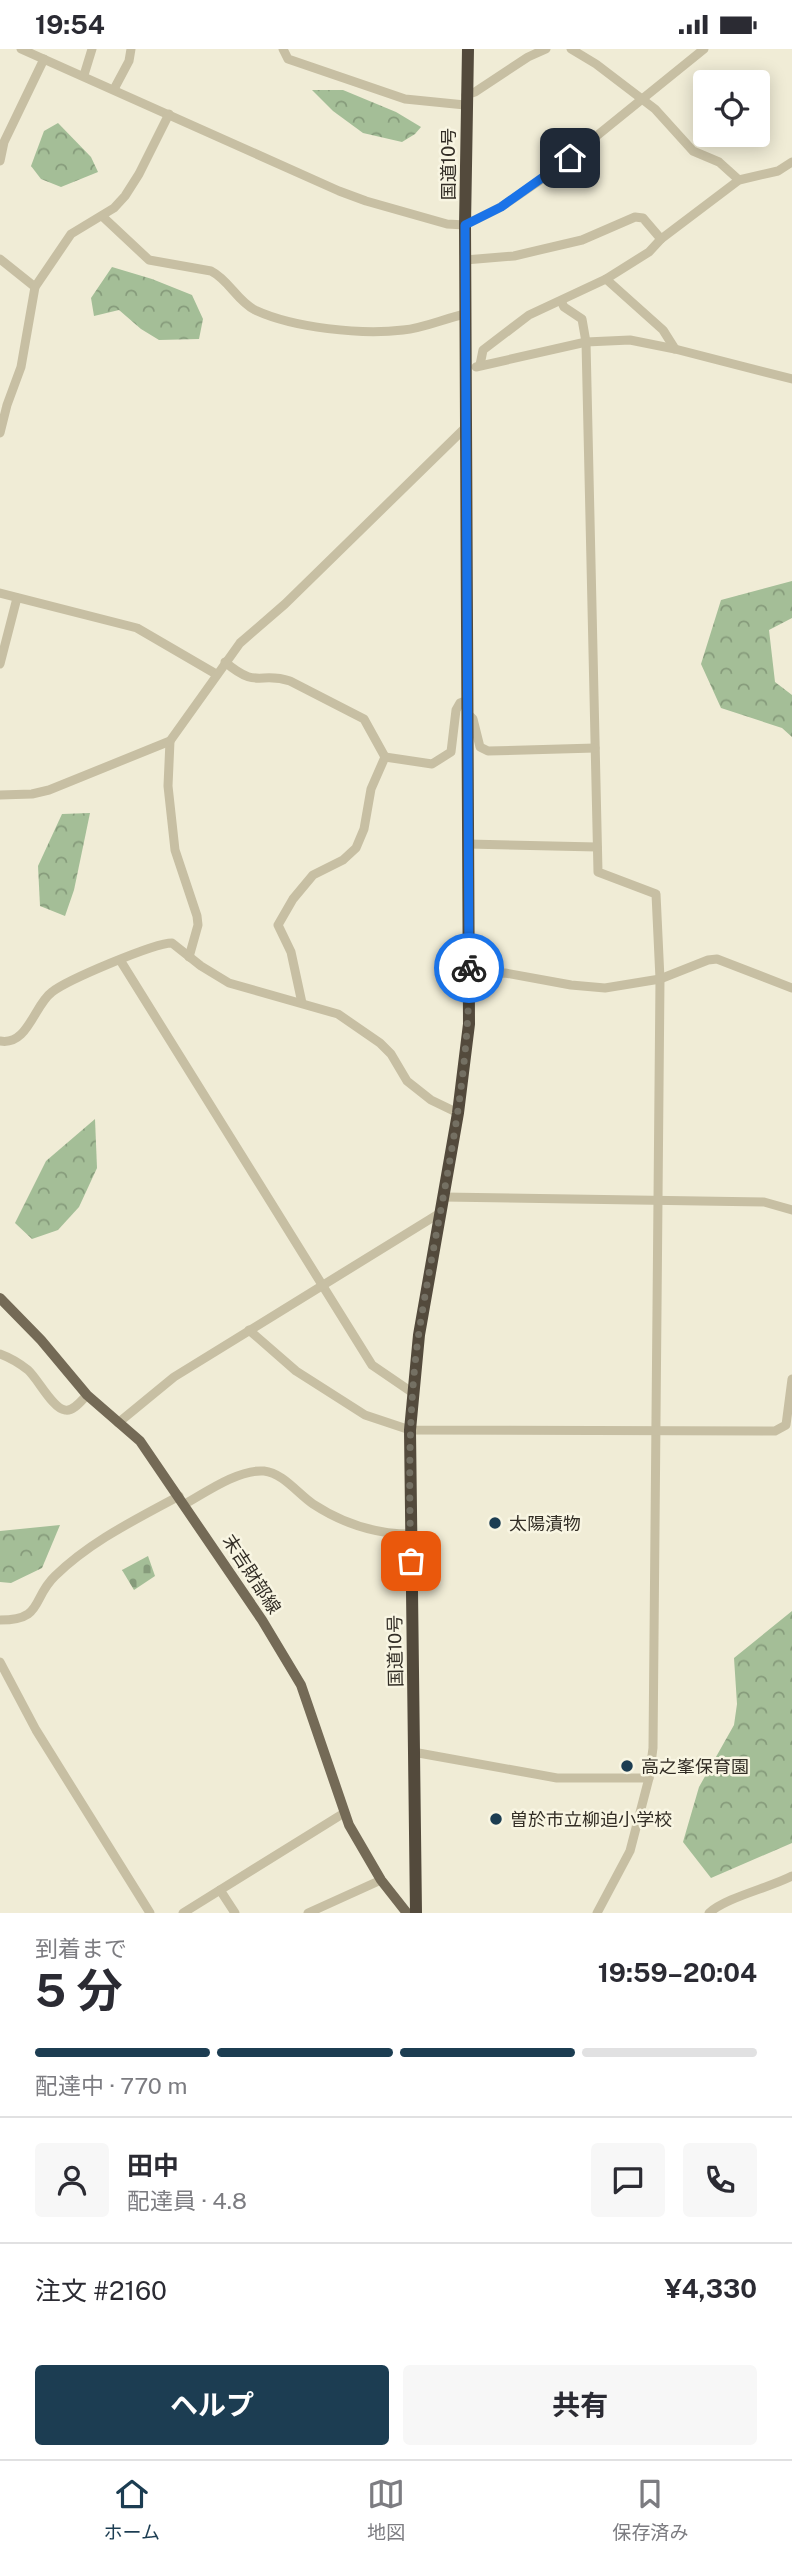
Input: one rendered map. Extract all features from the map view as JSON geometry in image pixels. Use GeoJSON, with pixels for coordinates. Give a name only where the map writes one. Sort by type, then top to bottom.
{"type":"FeatureCollection","features":[{"type":"Feature","properties":{"kind":"highway","name":"国道10号"},"geometry":{"type":"LineString","coordinates":[[416,1913],[410,1430],[419,1335],[466,1063],[470,975],[465,260],[468,49]]}},
{"type":"Feature","properties":{"kind":"main road","name":"末吉財部線"},"geometry":{"type":"LineString","coordinates":[[0,1298],[41,1340],[87,1395],[141,1441],[262,1620],[301,1685],[344,1813],[381,1880],[407,1913]]}},
{"type":"Feature","properties":{"kind":"street"},"geometry":{"type":"LineString","coordinates":[[21,49],[366,201],[447,224],[465,225],[501,207],[552,172],[704,49]]}},
{"type":"Feature","properties":{"kind":"street"},"geometry":{"type":"LineString","coordinates":[[84,75],[92,49]]}},
{"type":"Feature","properties":{"kind":"street"},"geometry":{"type":"LineString","coordinates":[[114,89],[129,61],[131,49]]}},
{"type":"Feature","properties":{"kind":"street"},"geometry":{"type":"LineString","coordinates":[[283,49],[288,59],[405,99],[466,100],[528,57],[546,49]]}},
{"type":"Feature","properties":{"kind":"street"},"geometry":{"type":"LineString","coordinates":[[571,49],[597,64],[655,109],[693,151],[719,162],[739,180]]}},
{"type":"Feature","properties":{"kind":"street"},"geometry":{"type":"LineString","coordinates":[[0,161],[5,142],[44,59]]}},
{"type":"Feature","properties":{"kind":"street"},"geometry":{"type":"LineString","coordinates":[[0,433],[4,404],[21,367],[35,287],[71,234],[114,208],[133,185],[169,114]]}},
{"type":"Feature","properties":{"kind":"street"},"geometry":{"type":"LineString","coordinates":[[480,365],[483,350],[529,315],[606,279],[649,252],[661,239],[739,180],[778,171],[792,162]]}},
{"type":"Feature","properties":{"kind":"street"},"geometry":{"type":"LineString","coordinates":[[102,216],[149,260],[211,271],[248,305],[285,319],[358,331],[405,330],[466,314]]}},
{"type":"Feature","properties":{"kind":"street"},"geometry":{"type":"LineString","coordinates":[[465,260],[514,256],[582,240],[635,216],[643,218],[661,239]]}},
{"type":"Feature","properties":{"kind":"street"},"geometry":{"type":"LineString","coordinates":[[0,259],[35,287]]}},
{"type":"Feature","properties":{"kind":"street"},"geometry":{"type":"LineString","coordinates":[[606,279],[663,330],[675,349]]}},
{"type":"Feature","properties":{"kind":"street"},"geometry":{"type":"LineString","coordinates":[[561,301],[564,307],[582,319],[586,342],[598,872],[656,894],[660,979],[653,1748],[649,1778],[630,1851],[598,1913]]}},
{"type":"Feature","properties":{"kind":"street"},"geometry":{"type":"LineString","coordinates":[[467,370],[586,342],[630,340],[792,379]]}},
{"type":"Feature","properties":{"kind":"street"},"geometry":{"type":"LineString","coordinates":[[190,957],[198,925],[175,850],[168,786],[170,741],[240,643],[285,604],[466,428]]}},
{"type":"Feature","properties":{"kind":"street"},"geometry":{"type":"LineString","coordinates":[[0,593],[148,632],[216,674]]}},
{"type":"Feature","properties":{"kind":"street"},"geometry":{"type":"LineString","coordinates":[[0,664],[17,598]]}},
{"type":"Feature","properties":{"kind":"street"},"geometry":{"type":"LineString","coordinates":[[225,662],[247,678],[290,681],[358,715],[369,726],[385,757],[372,789],[364,829],[356,848],[342,860],[313,875],[293,899],[278,925],[291,952],[302,1003]]}},
{"type":"Feature","properties":{"kind":"street"},"geometry":{"type":"LineString","coordinates":[[385,757],[432,764],[451,752],[456,710],[460,703],[468,707],[480,747],[488,751],[595,748]]}},
{"type":"Feature","properties":{"kind":"street"},"geometry":{"type":"LineString","coordinates":[[0,795],[32,794],[49,790],[170,741]]}},
{"type":"Feature","properties":{"kind":"street"},"geometry":{"type":"LineString","coordinates":[[468,844],[597,847]]}},
{"type":"Feature","properties":{"kind":"street"},"geometry":{"type":"LineString","coordinates":[[0,1041],[12,1040],[20,1035],[50,993],[143,949],[168,942],[229,983],[338,1014],[391,1053],[407,1081],[431,1100],[458,1113]]}},
{"type":"Feature","properties":{"kind":"street"},"geometry":{"type":"LineString","coordinates":[[470,975],[505,972],[571,985],[605,988],[660,979],[717,959],[792,988]]}},
{"type":"Feature","properties":{"kind":"street"},"geometry":{"type":"LineString","coordinates":[[120,960],[372,1365],[413,1394]]}},
{"type":"Feature","properties":{"kind":"street"},"geometry":{"type":"LineString","coordinates":[[443,1197],[764,1202],[792,1210]]}},
{"type":"Feature","properties":{"kind":"street"},"geometry":{"type":"LineString","coordinates":[[118,1423],[174,1377],[440,1213]]}},
{"type":"Feature","properties":{"kind":"street"},"geometry":{"type":"LineString","coordinates":[[249,1330],[296,1371],[365,1415],[410,1430],[775,1431],[786,1425],[792,1379]]}},
{"type":"Feature","properties":{"kind":"street"},"geometry":{"type":"LineString","coordinates":[[0,1354],[13,1359],[31,1372],[57,1407],[65,1411],[72,1409],[87,1395]]}},
{"type":"Feature","properties":{"kind":"street"},"geometry":{"type":"LineString","coordinates":[[0,1620],[15,1620],[29,1615],[51,1580],[93,1543],[182,1500],[253,1472],[266,1471],[281,1477],[315,1505],[349,1522],[385,1534],[410,1534]]}},
{"type":"Feature","properties":{"kind":"street"},"geometry":{"type":"LineString","coordinates":[[0,1662],[36,1730],[150,1913]]}},
{"type":"Feature","properties":{"kind":"street"},"geometry":{"type":"LineString","coordinates":[[414,1752],[557,1778],[649,1778]]}},
{"type":"Feature","properties":{"kind":"street"},"geometry":{"type":"LineString","coordinates":[[183,1913],[344,1813]]}},
{"type":"Feature","properties":{"kind":"street"},"geometry":{"type":"LineString","coordinates":[[709,1913],[720,1905],[774,1886],[792,1876]]}},
{"type":"Feature","properties":{"kind":"street"},"geometry":{"type":"LineString","coordinates":[[308,1913],[381,1880]]}},
{"type":"Feature","properties":{"kind":"street"},"geometry":{"type":"LineString","coordinates":[[220,1890],[235,1913]]}},
{"type":"Feature","properties":{"kind":"green space"},"geometry":{"type":"Polygon","coordinates":[[[312,90],[343,90],[396,112],[421,127],[402,142],[363,133],[333,111],[312,90]]]}},
{"type":"Feature","properties":{"kind":"green space"},"geometry":{"type":"Polygon","coordinates":[[[58,123],[91,157],[98,172],[61,187],[41,179],[31,166],[44,131],[58,123]]]}},
{"type":"Feature","properties":{"kind":"green space"},"geometry":{"type":"Polygon","coordinates":[[[112,267],[192,295],[203,319],[199,339],[159,340],[119,310],[94,316],[91,298],[112,267]]]}},
{"type":"Feature","properties":{"kind":"green space"},"geometry":{"type":"Polygon","coordinates":[[[792,581],[792,618],[769,630],[775,682],[792,695],[792,737],[782,728],[721,708],[701,664],[721,600],[792,581]]]}},
{"type":"Feature","properties":{"kind":"green space"},"geometry":{"type":"Polygon","coordinates":[[[90,813],[74,890],[65,916],[40,906],[38,866],[62,814],[90,813]]]}},
{"type":"Feature","properties":{"kind":"green space"},"geometry":{"type":"Polygon","coordinates":[[[95,1119],[97,1168],[79,1207],[58,1230],[32,1239],[15,1223],[46,1161],[95,1119]]]}},
{"type":"Feature","properties":{"kind":"green space"},"geometry":{"type":"Polygon","coordinates":[[[60,1525],[42,1568],[11,1583],[0,1582],[0,1531],[60,1525]]]}},
{"type":"Feature","properties":{"kind":"green space"},"geometry":{"type":"Polygon","coordinates":[[[148,1556],[155,1576],[134,1590],[122,1570],[148,1556]]]}},
{"type":"Feature","properties":{"kind":"green space"},"geometry":{"type":"Polygon","coordinates":[[[792,1611],[792,1843],[711,1878],[683,1842],[699,1787],[734,1725],[737,1704],[734,1658],[792,1611]]]}},
{"type":"Feature","properties":{"kind":"way so far"},"geometry":{"type":"LineString","coordinates":[[411,1561],[410,1430],[413,1394],[422,1313],[466,1063],[469,968]]}},
{"type":"Feature","properties":{"kind":"place","name":"太陽漬物"},"geometry":{"type":"Point","coordinates":[495,1523]}},
{"type":"Feature","properties":{"kind":"place","name":"高之峯保育園"},"geometry":{"type":"Point","coordinates":[627,1766]}},
{"type":"Feature","properties":{"kind":"place","name":"曽於市立柳迫小学校"},"geometry":{"type":"Point","coordinates":[496,1819]}},
{"type":"Feature","properties":{"kind":"route"},"geometry":{"type":"LineString","coordinates":[[469,968],[465,225],[501,207],[570,158]]}}]}
